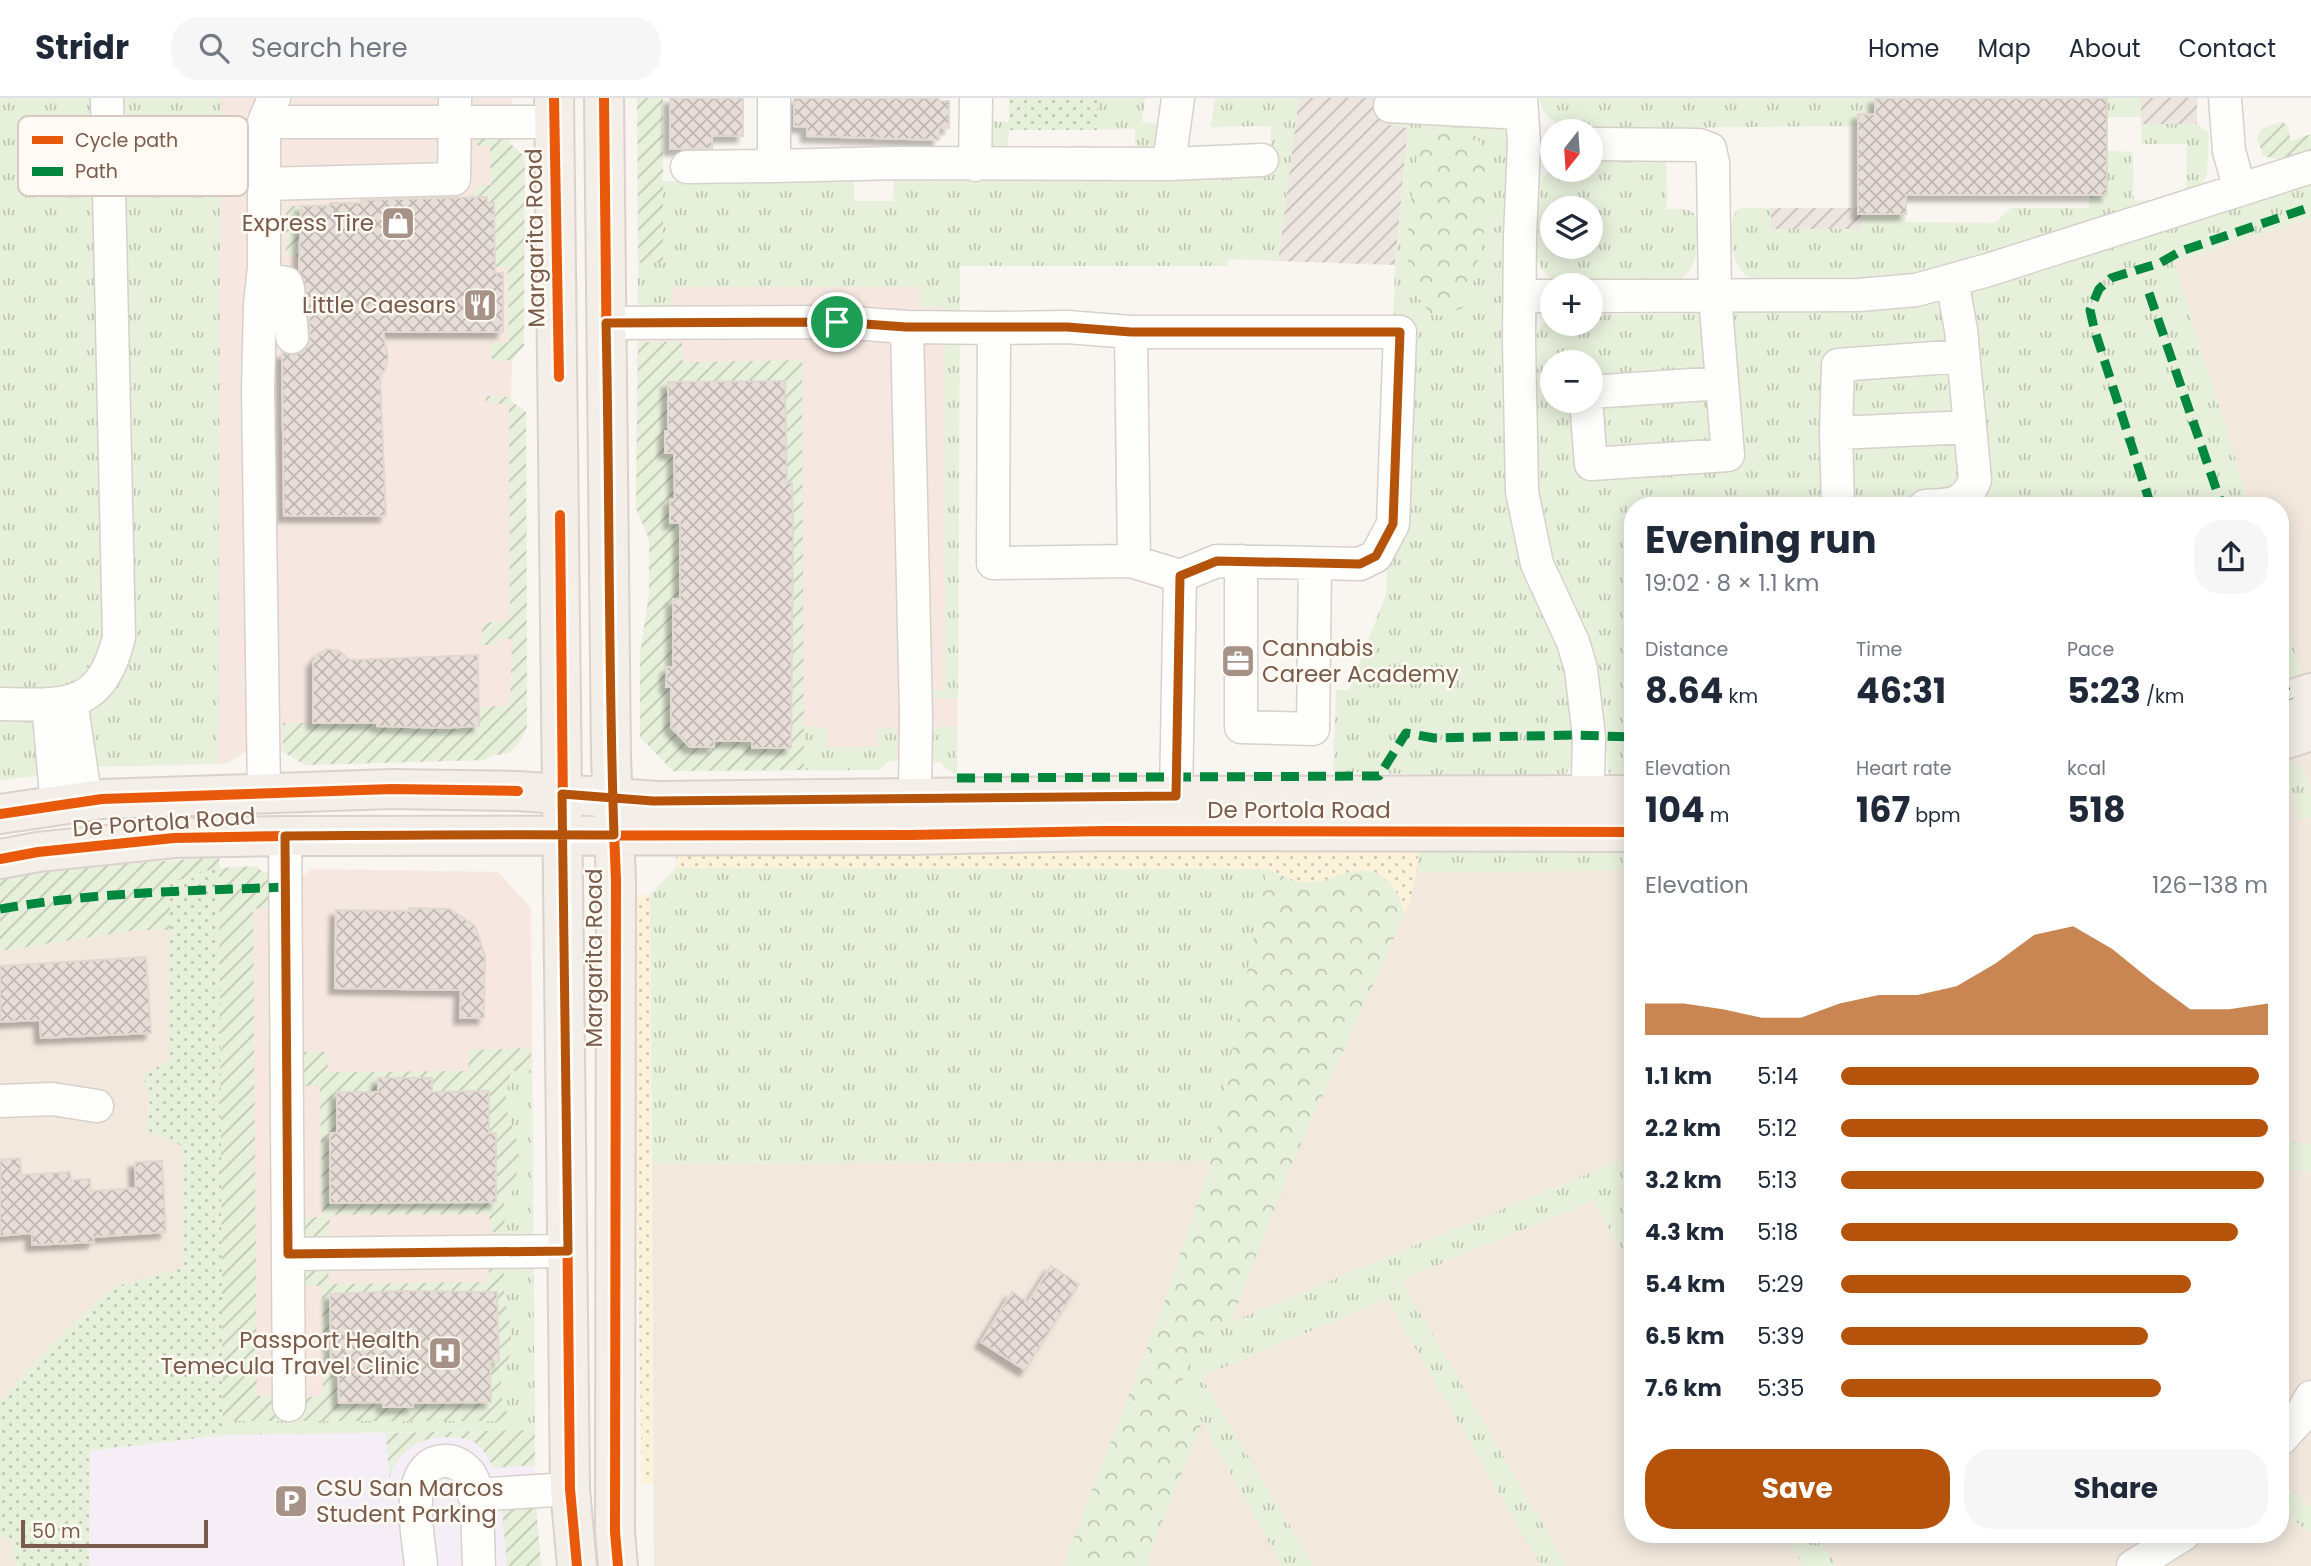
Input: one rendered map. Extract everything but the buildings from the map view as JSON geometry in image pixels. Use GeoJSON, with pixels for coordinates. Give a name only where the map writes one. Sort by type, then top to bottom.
{"type":"FeatureCollection","features":[{"type":"Feature","properties":{"kind":"main road","name":"Margarita Road"},"geometry":{"type":"LineString","coordinates":[[604,98],[612,798],[616,880],[615,1532],[618,1566]]}},
{"type":"Feature","properties":{"kind":"main road","name":"Margarita Road"},"geometry":{"type":"LineString","coordinates":[[554,110],[570,1489],[577,1566]]}},
{"type":"Feature","properties":{"kind":"main road"},"geometry":{"type":"LineString","coordinates":[[2289,738],[2311,731]]}},
{"type":"Feature","properties":{"kind":"main road","name":"De Portola Road"},"geometry":{"type":"LineString","coordinates":[[0,814],[71,804],[392,789],[518,791],[653,801],[1624,795]]}},
{"type":"Feature","properties":{"kind":"main road"},"geometry":{"type":"LineString","coordinates":[[1282,831],[1305,821],[1340,818],[1559,818],[1575,810],[1583,796]]}},
{"type":"Feature","properties":{"kind":"main road","name":"De Portola Road"},"geometry":{"type":"LineString","coordinates":[[0,859],[38,852],[174,838],[285,836],[1624,832]]}},
{"type":"Feature","properties":{"kind":"main road"},"geometry":{"type":"LineString","coordinates":[[570,1489],[585,1496],[595,1514],[599,1566]]}},
{"type":"Feature","properties":{"kind":"street"},"geometry":{"type":"LineString","coordinates":[[107,98],[107,116]]}},
{"type":"Feature","properties":{"kind":"street"},"geometry":{"type":"LineString","coordinates":[[586,98],[586,145],[591,187],[605,228]]}},
{"type":"Feature","properties":{"kind":"street"},"geometry":{"type":"LineString","coordinates":[[774,98],[774,166]]}},
{"type":"Feature","properties":{"kind":"street"},"geometry":{"type":"LineString","coordinates":[[975,165],[976,98]]}},
{"type":"Feature","properties":{"kind":"street"},"geometry":{"type":"LineString","coordinates":[[1169,164],[1178,98]]}},
{"type":"Feature","properties":{"kind":"street"},"geometry":{"type":"LineString","coordinates":[[2225,98],[2229,151],[2240,190]]}},
{"type":"Feature","properties":{"kind":"street"},"geometry":{"type":"LineString","coordinates":[[1390,106],[1530,125],[1520,237],[1519,406],[1522,492],[1537,564],[1573,642],[1581,669],[1589,737],[1588,777],[1583,796]]}},
{"type":"Feature","properties":{"kind":"street"},"geometry":{"type":"LineString","coordinates":[[264,793],[258,390],[269,110],[554,110]]}},
{"type":"Feature","properties":{"kind":"street"},"geometry":{"type":"LineString","coordinates":[[264,184],[454,179],[455,110]]}},
{"type":"Feature","properties":{"kind":"street"},"geometry":{"type":"LineString","coordinates":[[1587,413],[1591,464],[1728,455],[1715,296],[1713,163],[1710,149],[1699,145],[1603,144]]}},
{"type":"Feature","properties":{"kind":"street"},"geometry":{"type":"LineString","coordinates":[[687,167],[1169,164],[1262,160]]}},
{"type":"Feature","properties":{"kind":"street"},"geometry":{"type":"LineString","coordinates":[[1603,296],[1859,295],[1916,290],[2311,167]]}},
{"type":"Feature","properties":{"kind":"street"},"geometry":{"type":"LineString","coordinates":[[0,704],[59,702],[85,697],[113,662],[118,637],[109,196]]}},
{"type":"Feature","properties":{"kind":"street"},"geometry":{"type":"LineString","coordinates":[[262,279],[286,284],[292,337]]}},
{"type":"Feature","properties":{"kind":"street"},"geometry":{"type":"LineString","coordinates":[[1952,280],[1963,356],[1975,480],[1969,495],[1965,497]]}},
{"type":"Feature","properties":{"kind":"street"},"geometry":{"type":"LineString","coordinates":[[1521,296],[1540,296]]}},
{"type":"Feature","properties":{"kind":"street"},"geometry":{"type":"LineString","coordinates":[[606,323],[837,322],[906,327],[1067,327],[1131,332],[1400,332],[1393,524],[1376,556],[1360,564],[1217,561],[1180,576],[1135,562],[993,563],[994,328]]}},
{"type":"Feature","properties":{"kind":"street"},"geometry":{"type":"LineString","coordinates":[[906,327],[916,715],[915,799]]}},
{"type":"Feature","properties":{"kind":"street"},"geometry":{"type":"LineString","coordinates":[[1131,332],[1135,562]]}},
{"type":"Feature","properties":{"kind":"street"},"geometry":{"type":"LineString","coordinates":[[1838,497],[1838,365],[1963,356]]}},
{"type":"Feature","properties":{"kind":"street"},"geometry":{"type":"LineString","coordinates":[[1603,391],[1721,383]]}},
{"type":"Feature","properties":{"kind":"street"},"geometry":{"type":"LineString","coordinates":[[1836,433],[1970,426]]}},
{"type":"Feature","properties":{"kind":"street"},"geometry":{"type":"LineString","coordinates":[[1241,561],[1241,727],[1301,729],[1313,729],[1315,563]]}},
{"type":"Feature","properties":{"kind":"street"},"geometry":{"type":"LineString","coordinates":[[1176,796],[1180,576]]}},
{"type":"Feature","properties":{"kind":"street"},"geometry":{"type":"LineString","coordinates":[[59,702],[71,804]]}},
{"type":"Feature","properties":{"kind":"street"},"geometry":{"type":"LineString","coordinates":[[285,836],[289,1405]]}},
{"type":"Feature","properties":{"kind":"street"},"geometry":{"type":"LineString","coordinates":[[0,1101],[52,1099],[97,1106]]}},
{"type":"Feature","properties":{"kind":"street"},"geometry":{"type":"LineString","coordinates":[[288,1254],[568,1251]]}},
{"type":"Feature","properties":{"kind":"street"},"geometry":{"type":"LineString","coordinates":[[2289,1430],[2311,1397]]}},
{"type":"Feature","properties":{"kind":"street"},"geometry":{"type":"LineString","coordinates":[[421,1566],[416,1488],[426,1468],[439,1461],[453,1461],[463,1467],[474,1482],[479,1566]]}},
{"type":"Feature","properties":{"kind":"street"},"geometry":{"type":"LineString","coordinates":[[474,1494],[570,1489]]}},
{"type":"Feature","properties":{"kind":"street"},"geometry":{"type":"LineString","coordinates":[[2133,1566],[2170,1543]]}},
{"type":"Feature","properties":{"kind":"shaded area"},"geometry":{"type":"Polygon","coordinates":[[[221,98],[512,98],[507,245],[524,346],[512,360],[511,401],[526,412],[527,726],[519,743],[509,753],[491,756],[486,760],[305,765],[285,751],[243,753],[228,763],[218,764],[221,196],[248,196],[248,116],[221,116],[221,98]]]}},
{"type":"Feature","properties":{"kind":"shaded area"},"geometry":{"type":"Polygon","coordinates":[[[1299,98],[1390,98],[1408,127],[1395,265],[1278,261],[1299,98]]]}},
{"type":"Feature","properties":{"kind":"shaded area"},"geometry":{"type":"Polygon","coordinates":[[[2141,98],[2197,98],[2197,124],[2141,124],[2141,98]]]}},
{"type":"Feature","properties":{"kind":"shaded area"},"geometry":{"type":"Polygon","coordinates":[[[1771,208],[1858,208],[1857,214],[1862,214],[1862,229],[1771,229],[1771,208]]]}},
{"type":"Feature","properties":{"kind":"shaded area"},"geometry":{"type":"Polygon","coordinates":[[[2311,218],[2311,1566],[654,1566],[652,1164],[1211,1161],[1291,1166],[1419,842],[1624,844],[1624,1543],[2289,1543],[2289,689],[2305,683],[2289,632],[2289,497],[2247,497],[2174,262],[2311,218]]]}},
{"type":"Feature","properties":{"kind":"shaded area"},"geometry":{"type":"Polygon","coordinates":[[[638,263],[960,266],[957,775],[941,762],[932,761],[889,761],[879,770],[673,771],[640,737],[640,655],[649,594],[649,540],[636,508],[638,263]]]}},
{"type":"Feature","properties":{"kind":"shaded area"},"geometry":{"type":"Polygon","coordinates":[[[257,866],[262,872],[303,876],[312,869],[498,872],[531,908],[535,1430],[223,1435],[219,888],[257,866]]]}},
{"type":"Feature","properties":{"kind":"shaded area"},"geometry":{"type":"Polygon","coordinates":[[[137,930],[170,930],[169,1060],[142,1076],[149,1091],[148,1120],[182,1145],[182,1268],[114,1287],[55,1340],[0,1402],[0,951],[137,930]]]}},
{"type":"Feature","properties":{"kind":"shaded area","name":"CSU San Marcos Student Parking"},"geometry":{"type":"Polygon","coordinates":[[[535,1430],[535,1490],[541,1566],[89,1566],[90,1451],[223,1435],[535,1430]]]}},
{"type":"Feature","properties":{"kind":"shaded area"},"geometry":{"type":"Polygon","coordinates":[[[0,1535],[11,1542],[16,1566],[0,1566],[0,1535]]]}},
{"type":"Feature","properties":{"kind":"green space"},"geometry":{"type":"Polygon","coordinates":[[[0,98],[221,98],[221,116],[18,116],[18,196],[221,196],[218,764],[92,767],[0,781],[0,98]]]}},
{"type":"Feature","properties":{"kind":"green space"},"geometry":{"type":"Polygon","coordinates":[[[637,98],[663,98],[663,263],[638,263],[637,98]]]}},
{"type":"Feature","properties":{"kind":"green space"},"geometry":{"type":"Polygon","coordinates":[[[1009,98],[1145,98],[1142,122],[1160,124],[1158,142],[1151,150],[1135,149],[1135,129],[1009,130],[1007,151],[995,149],[990,141],[990,121],[1009,122],[1009,98]]]}},
{"type":"Feature","properties":{"kind":"green space"},"geometry":{"type":"Polygon","coordinates":[[[1009,98],[1097,98],[1097,130],[1009,130],[1009,98]]]}},
{"type":"Feature","properties":{"kind":"green space"},"geometry":{"type":"Polygon","coordinates":[[[1215,98],[1299,98],[1278,261],[1228,259],[1227,266],[960,266],[958,699],[930,698],[927,691],[945,690],[944,307],[920,307],[920,287],[673,287],[671,307],[638,305],[638,263],[663,263],[663,181],[854,180],[854,201],[893,201],[894,180],[1270,174],[1271,126],[1211,127],[1215,98]]]}},
{"type":"Feature","properties":{"kind":"green space"},"geometry":{"type":"Polygon","coordinates":[[[1538,98],[1875,98],[1875,114],[1858,114],[1857,126],[1603,129],[1603,119],[1551,119],[1546,116],[1538,98]]]}},
{"type":"Feature","properties":{"kind":"green space"},"geometry":{"type":"Polygon","coordinates":[[[2107,98],[2141,98],[2141,117],[2107,117],[2107,98]]]}},
{"type":"Feature","properties":{"kind":"green space"},"geometry":{"type":"Polygon","coordinates":[[[1390,115],[1504,128],[1507,135],[1504,303],[1506,495],[1512,533],[1523,568],[1566,666],[1575,754],[1564,777],[1478,777],[1333,771],[1336,690],[1349,690],[1386,594],[1395,265],[1408,128],[1389,125],[1390,115]],[[1438,130],[1428,135],[1417,154],[1415,184],[1468,306],[1484,232],[1491,174],[1477,137],[1438,130]]]}},
{"type":"Feature","properties":{"kind":"green space"},"geometry":{"type":"Polygon","coordinates":[[[2283,122],[2287,125],[2291,141],[2311,134],[2311,151],[2281,159],[2263,155],[2257,138],[2259,134],[2267,127],[2283,122]]]}},
{"type":"Feature","properties":{"kind":"green space"},"geometry":{"type":"Polygon","coordinates":[[[2141,124],[2197,124],[2209,133],[2207,175],[2202,184],[2186,190],[2187,144],[2141,144],[2141,124]]]}},
{"type":"Feature","properties":{"kind":"green space"},"geometry":{"type":"Polygon","coordinates":[[[1448,128],[1460,128],[1477,137],[1491,174],[1484,232],[1468,306],[1441,316],[1429,313],[1417,295],[1405,250],[1417,154],[1422,136],[1448,128]]]}},
{"type":"Feature","properties":{"kind":"green space"},"geometry":{"type":"Polygon","coordinates":[[[511,136],[511,144],[525,160],[524,346],[512,360],[496,361],[490,357],[490,343],[509,342],[508,267],[369,268],[297,265],[297,256],[286,256],[286,206],[301,206],[301,246],[494,240],[494,203],[487,203],[487,197],[475,197],[475,186],[491,185],[490,146],[478,146],[475,139],[511,136]]]}},
{"type":"Feature","properties":{"kind":"green space"},"geometry":{"type":"Polygon","coordinates":[[[2107,151],[2133,152],[2133,196],[2136,201],[2157,200],[1917,277],[1762,284],[1744,273],[1733,253],[1731,228],[1739,208],[1771,208],[1771,229],[1861,229],[1862,214],[1906,214],[1906,222],[1995,223],[2011,208],[2089,208],[2089,195],[2107,195],[2107,151]]]}},
{"type":"Feature","properties":{"kind":"green space"},"geometry":{"type":"Polygon","coordinates":[[[1603,161],[1664,161],[1667,166],[1667,209],[1689,210],[1695,216],[1697,224],[1694,262],[1687,273],[1674,284],[1603,283],[1603,273],[1546,273],[1536,258],[1540,182],[1603,182],[1603,161]]]}},
{"type":"Feature","properties":{"kind":"green space"},"geometry":{"type":"Polygon","coordinates":[[[2311,183],[2311,218],[2174,262],[2247,497],[1624,497],[1624,777],[1615,777],[1608,772],[1602,703],[1586,628],[1557,567],[1543,527],[1537,494],[1535,339],[1540,328],[1540,336],[1603,336],[1603,315],[1869,311],[1934,302],[2003,284],[2311,183]]]}},
{"type":"Feature","properties":{"kind":"green space"},"geometry":{"type":"Polygon","coordinates":[[[638,342],[682,342],[683,362],[802,360],[804,770],[673,771],[640,737],[640,655],[649,594],[649,540],[636,508],[638,342]]]}},
{"type":"Feature","properties":{"kind":"green space"},"geometry":{"type":"Polygon","coordinates":[[[487,396],[511,397],[511,401],[526,412],[527,726],[523,735],[512,750],[486,760],[305,765],[283,752],[283,723],[479,726],[478,708],[510,705],[512,639],[499,639],[498,645],[482,645],[485,623],[510,620],[509,407],[505,404],[487,403],[487,396]]]}},
{"type":"Feature","properties":{"kind":"green space"},"geometry":{"type":"Polygon","coordinates":[[[2289,632],[2305,684],[2289,689],[2289,632]]]}},
{"type":"Feature","properties":{"kind":"green space"},"geometry":{"type":"Polygon","coordinates":[[[804,727],[823,727],[827,730],[828,747],[878,747],[878,730],[881,727],[897,730],[896,761],[889,761],[879,770],[804,770],[804,727]]]}},
{"type":"Feature","properties":{"kind":"green space"},"geometry":{"type":"Polygon","coordinates":[[[936,727],[957,727],[957,775],[941,762],[932,761],[933,731],[936,727]]]}},
{"type":"Feature","properties":{"kind":"green space"},"geometry":{"type":"Polygon","coordinates":[[[2289,760],[2298,766],[2307,780],[2311,797],[2311,817],[2300,820],[2291,791],[2289,760]]]}},
{"type":"Feature","properties":{"kind":"green space"},"geometry":{"type":"Polygon","coordinates":[[[1419,842],[1624,844],[1624,870],[1418,873],[1419,842]]]}},
{"type":"Feature","properties":{"kind":"green space"},"geometry":{"type":"Polygon","coordinates":[[[219,857],[220,868],[257,866],[262,872],[272,873],[272,906],[253,909],[257,1396],[303,1398],[323,1395],[322,1286],[303,1285],[303,1265],[328,1267],[329,1284],[488,1282],[489,1267],[504,1262],[504,1297],[511,1328],[511,1343],[500,1392],[510,1421],[223,1421],[219,869],[201,871],[193,878],[170,880],[170,930],[137,930],[0,951],[0,879],[82,867],[219,857]]]}},
{"type":"Feature","properties":{"kind":"green space"},"geometry":{"type":"Polygon","coordinates":[[[219,868],[223,1435],[90,1451],[89,1566],[16,1566],[11,1542],[0,1535],[0,1402],[55,1340],[114,1287],[182,1268],[182,1146],[144,1129],[149,1102],[142,1076],[169,1060],[170,880],[192,878],[201,871],[219,868]]]}},
{"type":"Feature","properties":{"kind":"green space"},"geometry":{"type":"Polygon","coordinates":[[[676,868],[1267,869],[1211,1161],[652,1164],[650,895],[676,868]]]}},
{"type":"Feature","properties":{"kind":"green space"},"geometry":{"type":"Polygon","coordinates":[[[1267,869],[1304,882],[1360,870],[1369,871],[1378,874],[1392,886],[1405,914],[1291,1166],[1231,1322],[1198,1337],[1181,1384],[1202,1423],[1153,1545],[1148,1566],[1063,1566],[1164,1303],[1211,1161],[1267,869]]]}},
{"type":"Feature","properties":{"kind":"green space"},"geometry":{"type":"Polygon","coordinates":[[[531,1048],[532,1070],[511,1071],[506,1096],[506,1109],[518,1144],[519,1161],[514,1189],[504,1201],[505,1235],[491,1231],[489,1214],[330,1215],[329,1236],[308,1237],[302,1233],[303,1218],[322,1217],[320,1086],[301,1086],[301,1053],[327,1052],[328,1072],[468,1071],[469,1050],[531,1048]]]}},
{"type":"Feature","properties":{"kind":"green space"},"geometry":{"type":"Polygon","coordinates":[[[532,1070],[533,1235],[505,1235],[504,1201],[514,1189],[519,1161],[506,1109],[506,1096],[511,1071],[532,1070]]]}},
{"type":"Feature","properties":{"kind":"green space"},"geometry":{"type":"Polygon","coordinates":[[[2289,1141],[2311,1144],[2311,1172],[2289,1169],[2289,1141]]]}},
{"type":"Feature","properties":{"kind":"green space"},"geometry":{"type":"Polygon","coordinates":[[[1624,1159],[1624,1189],[1619,1191],[1624,1200],[1624,1254],[1593,1201],[1401,1280],[1567,1566],[1541,1566],[1387,1299],[1201,1377],[1314,1566],[1282,1566],[1181,1384],[1198,1336],[1624,1159]]]}},
{"type":"Feature","properties":{"kind":"green space"},"geometry":{"type":"Polygon","coordinates":[[[504,1262],[533,1262],[535,1430],[223,1435],[223,1421],[509,1421],[500,1392],[509,1357],[511,1328],[504,1297],[504,1262]]]}},
{"type":"Feature","properties":{"kind":"green space"},"geometry":{"type":"Polygon","coordinates":[[[535,1430],[535,1465],[494,1468],[483,1450],[474,1442],[437,1437],[411,1447],[398,1460],[389,1478],[386,1433],[535,1430]]]}},
{"type":"Feature","properties":{"kind":"green space"},"geometry":{"type":"Polygon","coordinates":[[[2289,1488],[2311,1507],[2311,1534],[2289,1516],[2289,1488]]]}},
{"type":"Feature","properties":{"kind":"green space"},"geometry":{"type":"Polygon","coordinates":[[[536,1506],[541,1566],[507,1566],[502,1510],[536,1506]]]}},
{"type":"Feature","properties":{"kind":"green space"},"geometry":{"type":"Polygon","coordinates":[[[1790,1543],[1823,1543],[1836,1566],[1803,1566],[1790,1543]]]}},
{"type":"Feature","properties":{"kind":"sand"},"geometry":{"type":"Polygon","coordinates":[[[1419,842],[1415,878],[1405,914],[1398,896],[1384,878],[1360,870],[1304,882],[1267,869],[676,868],[676,856],[890,855],[1419,842]]]}},
{"type":"Feature","properties":{"kind":"sand"},"geometry":{"type":"Polygon","coordinates":[[[631,895],[650,895],[653,1484],[642,1483],[631,895]]]}},
{"type":"Feature","properties":{"kind":"marked path"},"geometry":{"type":"LineString","coordinates":[[2148,497],[2094,328],[2090,310],[2099,289],[2111,278],[2160,263],[2181,251],[2311,207]]}},
{"type":"Feature","properties":{"kind":"marked path"},"geometry":{"type":"LineString","coordinates":[[2149,293],[2219,497]]}},
{"type":"Feature","properties":{"kind":"marked path"},"geometry":{"type":"LineString","coordinates":[[957,778],[1379,776],[1406,733],[1434,738],[1624,737]]}},
{"type":"Feature","properties":{"kind":"marked path"},"geometry":{"type":"LineString","coordinates":[[0,909],[107,896],[285,887]]}},
{"type":"Feature","properties":{"kind":"cycle path"},"geometry":{"type":"LineString","coordinates":[[554,98],[559,377]]}},
{"type":"Feature","properties":{"kind":"cycle path"},"geometry":{"type":"LineString","coordinates":[[604,98],[611,757],[616,880],[615,1532],[618,1566]]}},
{"type":"Feature","properties":{"kind":"cycle path"},"geometry":{"type":"LineString","coordinates":[[560,515],[570,1489],[577,1566]]}},
{"type":"Feature","properties":{"kind":"cycle path"},"geometry":{"type":"LineString","coordinates":[[0,814],[102,799],[392,789],[518,791]]}},
{"type":"Feature","properties":{"kind":"cycle path"},"geometry":{"type":"LineString","coordinates":[[0,859],[38,852],[174,838],[285,836],[912,835],[1105,831],[1624,832]]}},
{"type":"Feature","properties":{"kind":"place","name":"Express Tire"},"geometry":{"type":"Point","coordinates":[398,223]}},
{"type":"Feature","properties":{"kind":"place","name":"Little Caesars"},"geometry":{"type":"Point","coordinates":[480,305]}},
{"type":"Feature","properties":{"kind":"place","name":"Cannabis Career Academy"},"geometry":{"type":"Point","coordinates":[1238,661]}},
{"type":"Feature","properties":{"kind":"place","name":"Passport Health Temecula Travel Clinic"},"geometry":{"type":"Point","coordinates":[445,1353]}},
{"type":"Feature","properties":{"kind":"place","name":"CSU San Marcos Student Parking"},"geometry":{"type":"Point","coordinates":[291,1501]}},
{"type":"Feature","properties":{"kind":"route"},"geometry":{"type":"LineString","coordinates":[[837,322],[606,323],[611,757],[612,798],[614,835],[562,835],[512,834],[285,836],[288,1254],[568,1251],[562,835],[562,794],[612,798],[653,801],[1176,796],[1180,576],[1217,561],[1360,564],[1376,556],[1393,524],[1400,332],[1131,332],[1067,327],[906,327],[837,322]]}}]}
